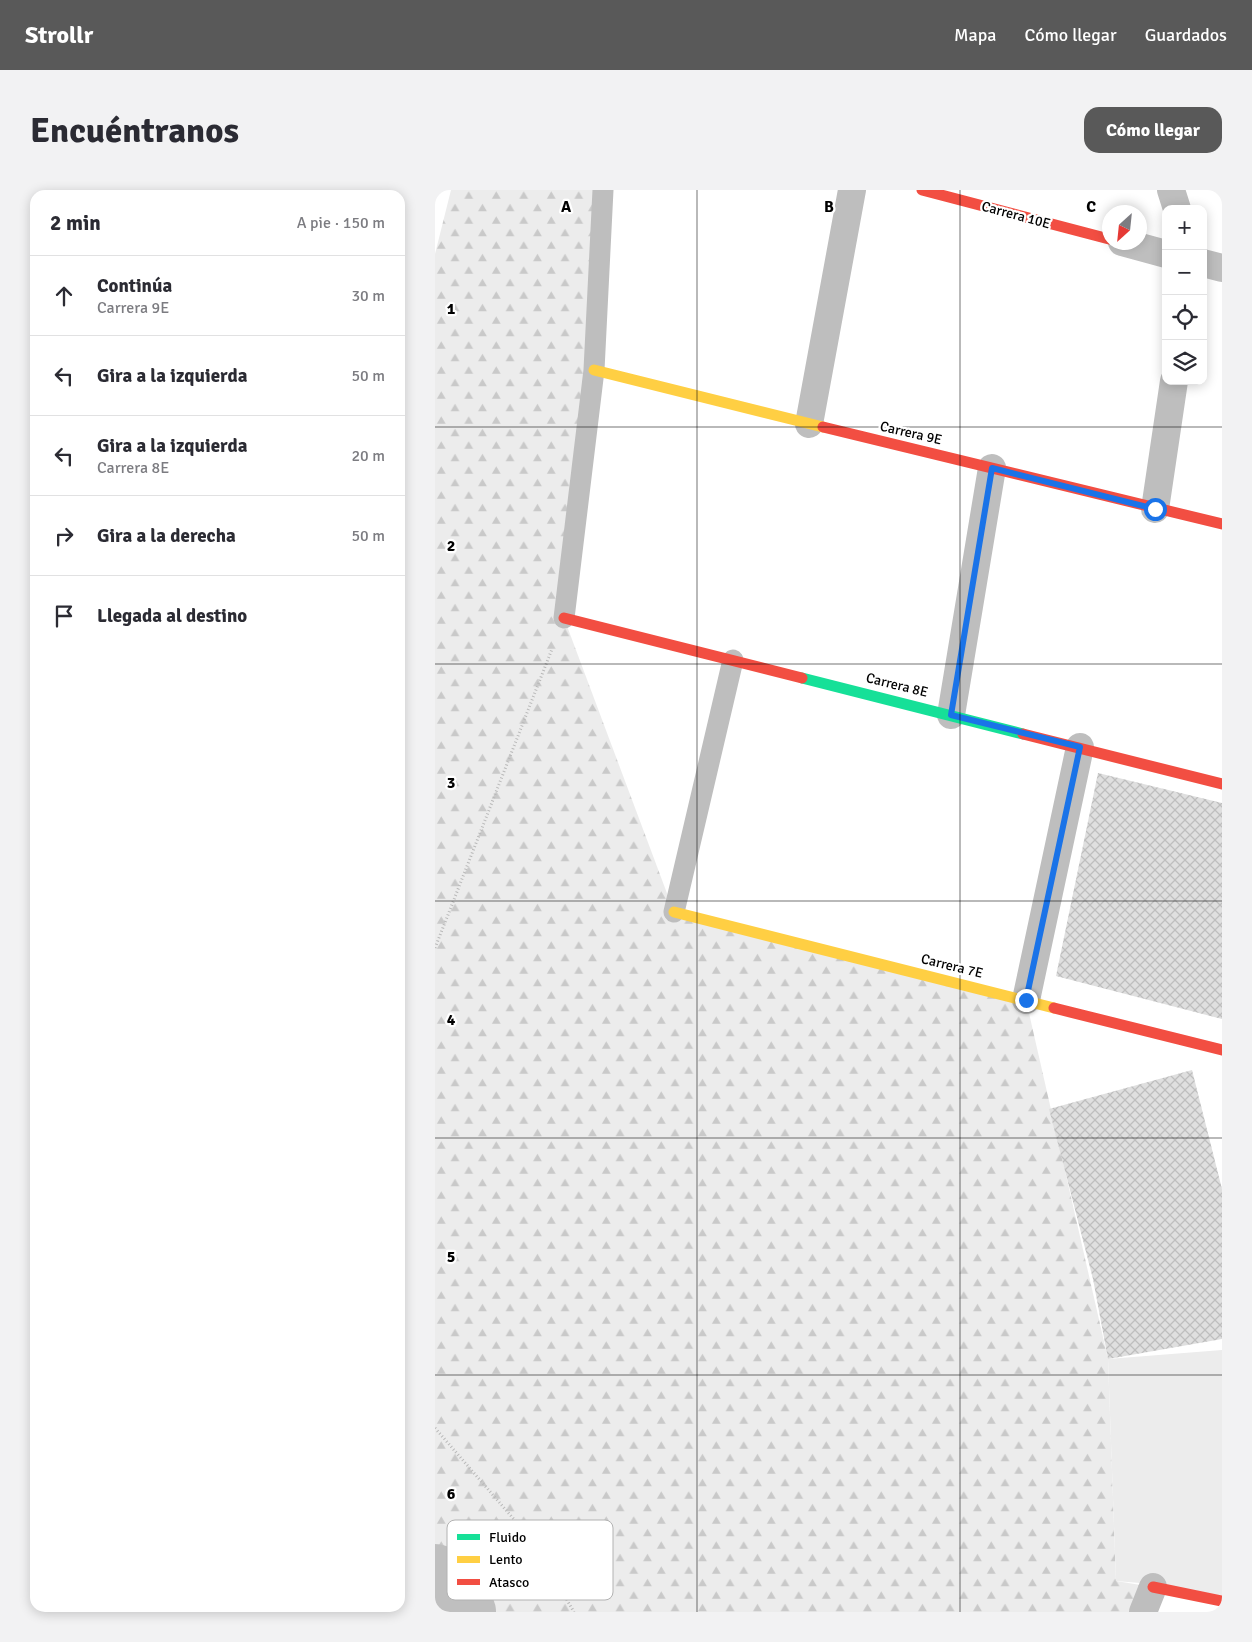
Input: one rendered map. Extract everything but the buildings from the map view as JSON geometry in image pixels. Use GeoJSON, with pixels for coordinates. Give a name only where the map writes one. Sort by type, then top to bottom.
{"type":"FeatureCollection","features":[{"type":"Feature","properties":{"kind":"street"},"geometry":{"type":"LineString","coordinates":[[809,424],[851,190]]}},
{"type":"Feature","properties":{"kind":"street","name":"Carrera 10E"},"geometry":{"type":"LineString","coordinates":[[922,190],[1102,237]]}},
{"type":"Feature","properties":{"kind":"street"},"geometry":{"type":"LineString","coordinates":[[1171,190],[1176,205]]}},
{"type":"Feature","properties":{"kind":"street"},"geometry":{"type":"LineString","coordinates":[[1147,249],[1162,253]]}},
{"type":"Feature","properties":{"kind":"street"},"geometry":{"type":"LineString","coordinates":[[1207,265],[1222,268]]}},
{"type":"Feature","properties":{"kind":"street","name":"Carrera 9E"},"geometry":{"type":"LineString","coordinates":[[594,370],[1222,524]]}},
{"type":"Feature","properties":{"kind":"street"},"geometry":{"type":"LineString","coordinates":[[1155,509],[1173,385]]}},
{"type":"Feature","properties":{"kind":"street"},"geometry":{"type":"LineString","coordinates":[[951,715],[992,468]]}},
{"type":"Feature","properties":{"kind":"street","name":"Carrera 8E"},"geometry":{"type":"LineString","coordinates":[[563,618],[1222,784]]}},
{"type":"Feature","properties":{"kind":"street"},"geometry":{"type":"LineString","coordinates":[[1026,1000],[1080,747]]}},
{"type":"Feature","properties":{"kind":"street","name":"Carrera 7E"},"geometry":{"type":"LineString","coordinates":[[674,912],[1222,1050]]}},
{"type":"Feature","properties":{"kind":"street"},"geometry":{"type":"LineString","coordinates":[[1143,1612],[1153,1587],[1222,1601]]}},
{"type":"Feature","properties":{"kind":"lane"},"geometry":{"type":"LineString","coordinates":[[563,618],[594,370],[603,190]]}},
{"type":"Feature","properties":{"kind":"lane"},"geometry":{"type":"LineString","coordinates":[[674,912],[733,660]]}},
{"type":"Feature","properties":{"kind":"path"},"geometry":{"type":"LineString","coordinates":[[435,948],[563,618]]}},
{"type":"Feature","properties":{"kind":"path"},"geometry":{"type":"LineString","coordinates":[[435,1428],[515,1520]]}},
{"type":"Feature","properties":{"kind":"path"},"geometry":{"type":"LineString","coordinates":[[567,1600],[574,1612]]}},
{"type":"Feature","properties":{"kind":"green space"},"geometry":{"type":"Polygon","coordinates":[[[451,190],[603,190],[564,618],[674,912],[1026,1000],[1108,1359],[1116,1581],[1153,1587],[1143,1612],[463,1612],[455,1600],[613,1600],[613,1520],[447,1520],[447,1588],[435,1577],[435,254],[451,190]]]}},
{"type":"Feature","properties":{"kind":"green space"},"geometry":{"type":"Polygon","coordinates":[[[1222,1350],[1222,1599],[1152,1584],[1116,1581],[1108,1359],[1222,1350]]]}},
{"type":"Feature","properties":{"kind":"waterway"},"geometry":{"type":"LineString","coordinates":[[435,1577],[447,1588]]}},
{"type":"Feature","properties":{"kind":"waterway"},"geometry":{"type":"LineString","coordinates":[[455,1600],[463,1612]]}},
{"type":"Feature","properties":{"kind":"traffic: fast"},"geometry":{"type":"LineString","coordinates":[[802,678],[1023,734]]}},
{"type":"Feature","properties":{"kind":"traffic: slow"},"geometry":{"type":"LineString","coordinates":[[594,370],[823,427]]}},
{"type":"Feature","properties":{"kind":"traffic: slow"},"geometry":{"type":"LineString","coordinates":[[674,912],[1054,1008]]}},
{"type":"Feature","properties":{"kind":"traffic: jam"},"geometry":{"type":"LineString","coordinates":[[922,190],[1102,237]]}},
{"type":"Feature","properties":{"kind":"traffic: jam"},"geometry":{"type":"LineString","coordinates":[[823,427],[1222,524]]}},
{"type":"Feature","properties":{"kind":"traffic: jam"},"geometry":{"type":"LineString","coordinates":[[564,618],[802,678]]}},
{"type":"Feature","properties":{"kind":"traffic: jam"},"geometry":{"type":"LineString","coordinates":[[1023,734],[1222,784]]}},
{"type":"Feature","properties":{"kind":"traffic: jam"},"geometry":{"type":"LineString","coordinates":[[1054,1008],[1222,1050]]}},
{"type":"Feature","properties":{"kind":"traffic: jam"},"geometry":{"type":"LineString","coordinates":[[1153,1587],[1222,1601]]}},
{"type":"Feature","properties":{"kind":"route"},"geometry":{"type":"LineString","coordinates":[[1026,1000],[1080,747],[951,715],[992,468],[1155,509]]}}]}
